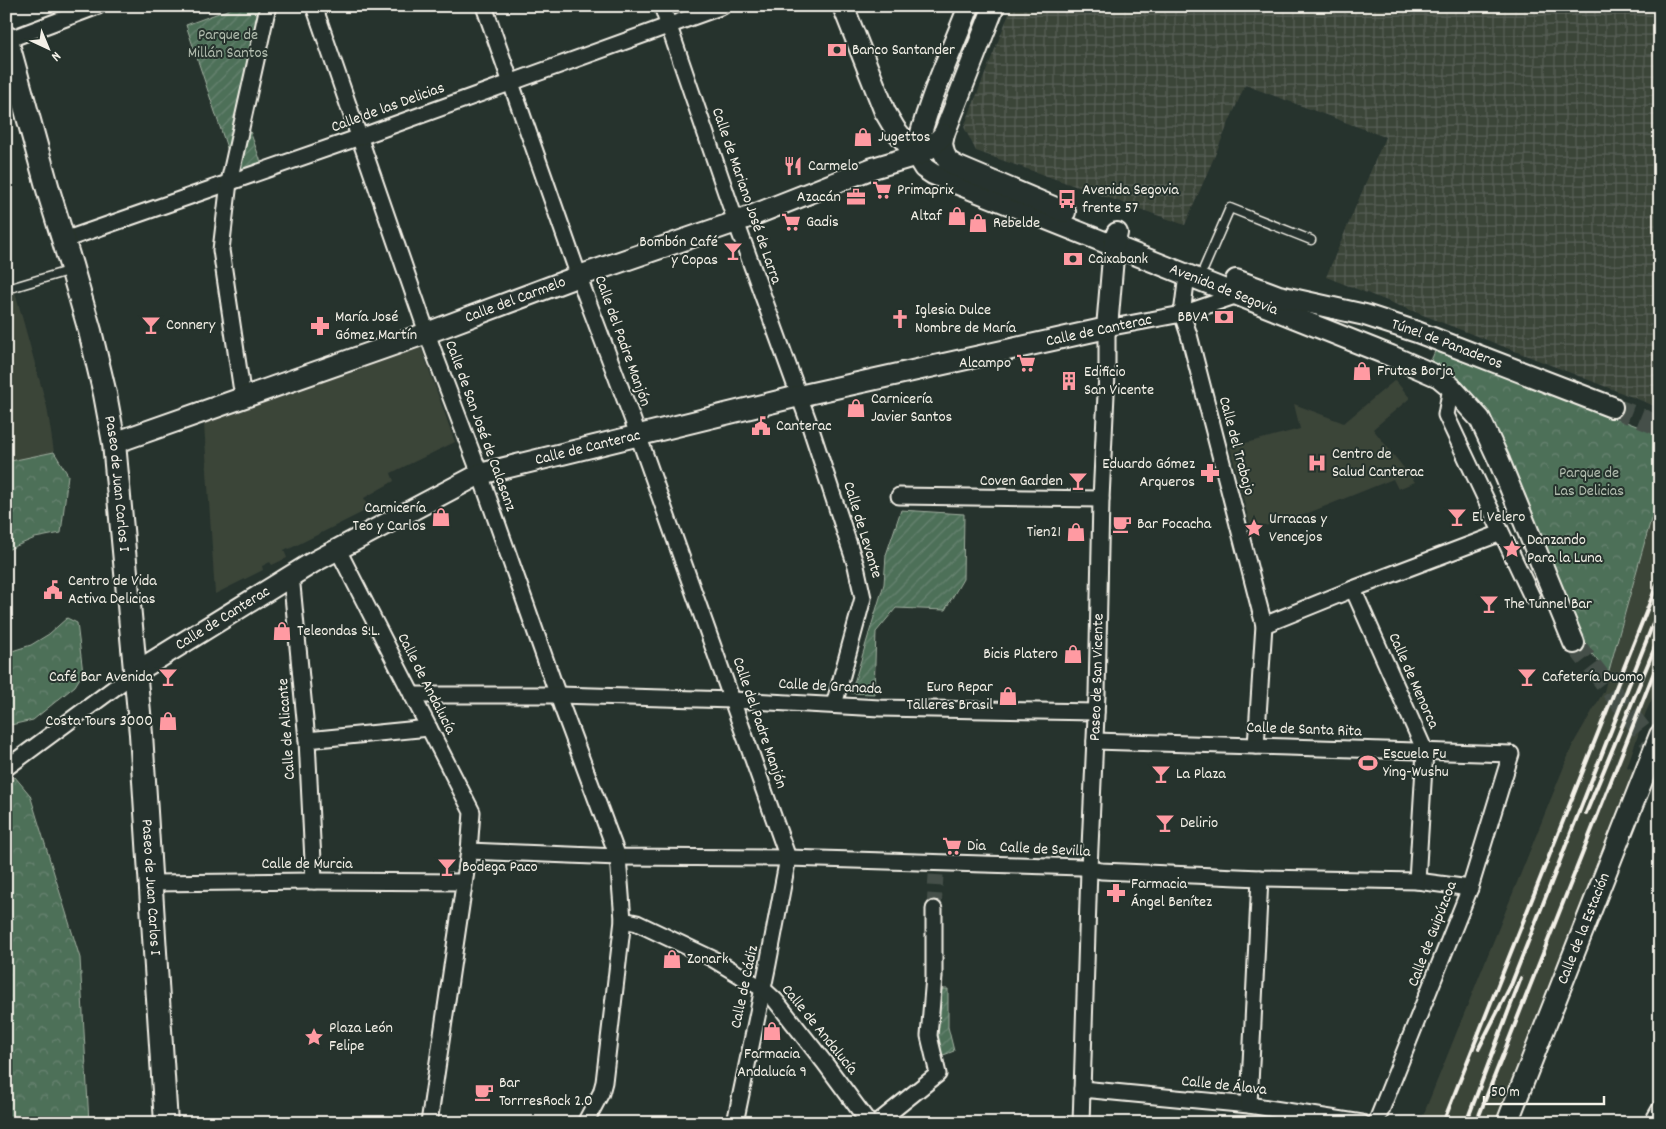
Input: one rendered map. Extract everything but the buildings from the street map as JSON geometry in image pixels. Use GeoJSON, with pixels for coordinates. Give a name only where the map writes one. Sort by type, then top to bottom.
{"type":"FeatureCollection","features":[{"type":"Feature","properties":{"kind":"main road","name":"Paseo de Juan Carlos I"},"geometry":{"type":"LineString","coordinates":[[7,38],[49,193],[72,269],[105,394],[114,443],[136,672],[166,1123]]}},
{"type":"Feature","properties":{"kind":"street"},"geometry":{"type":"LineString","coordinates":[[7,38],[98,6]]}},
{"type":"Feature","properties":{"kind":"street"},"geometry":{"type":"LineString","coordinates":[[245,397],[240,385],[221,250],[229,182],[268,6]]}},
{"type":"Feature","properties":{"kind":"street","name":"Calle de San José de Calasanz"},"geometry":{"type":"LineString","coordinates":[[314,6],[428,333],[558,696],[618,857],[623,920],[604,1082],[601,1093],[585,1123]]}},
{"type":"Feature","properties":{"kind":"street","name":"Calle del Padre Manjón"},"geometry":{"type":"LineString","coordinates":[[484,6],[788,858]]}},
{"type":"Feature","properties":{"kind":"street","name":"Calle de Mariano José de Larra"},"geometry":{"type":"LineString","coordinates":[[662,6],[736,222],[799,396]]}},
{"type":"Feature","properties":{"kind":"street","name":"Calle de las Delicias"},"geometry":{"type":"LineString","coordinates":[[64,240],[360,137],[723,6]]}},
{"type":"Feature","properties":{"kind":"street","name":"Avenida de Segovia"},"geometry":{"type":"LineString","coordinates":[[843,6],[885,112],[903,141],[916,155],[924,168],[933,174],[1115,239],[1195,271],[1279,296]]}},
{"type":"Feature","properties":{"kind":"street"},"geometry":{"type":"LineString","coordinates":[[969,6],[930,106],[916,155],[922,154],[933,146],[944,134],[994,6]]}},
{"type":"Feature","properties":{"kind":"street","name":"Avenida de Segovia"},"geometry":{"type":"LineString","coordinates":[[944,134],[942,144],[944,153],[948,161],[956,166],[1115,239]]}},
{"type":"Feature","properties":{"kind":"street","name":"Calle del Carmelo"},"geometry":{"type":"LineString","coordinates":[[114,443],[428,333],[579,276],[736,222],[873,168],[916,155]]}},
{"type":"Feature","properties":{"kind":"street","name":"Paseo de San Vicente"},"geometry":{"type":"LineString","coordinates":[[1081,1123],[1096,712],[1107,328],[1115,239]]}},
{"type":"Feature","properties":{"kind":"street","name":"Avenida de Segovia"},"geometry":{"type":"LineString","coordinates":[[1195,271],[1238,296],[1427,371],[1439,377],[1451,388],[1480,419],[1498,458],[1574,643]]}},
{"type":"Feature","properties":{"kind":"street","name":"Calle del Trabajo"},"geometry":{"type":"LineString","coordinates":[[1195,271],[1182,314],[1264,625],[1256,746]]}},
{"type":"Feature","properties":{"kind":"street","name":"Calle de Canterac"},"geometry":{"type":"LineString","coordinates":[[6,768],[136,672],[337,548],[480,474],[799,396],[1107,328],[1182,314],[1238,296]]}},
{"type":"Feature","properties":{"kind":"street","name":"Túnel de Panaderos"},"geometry":{"type":"LineString","coordinates":[[1279,296],[1365,315],[1417,332],[1612,407]]}},
{"type":"Feature","properties":{"kind":"street"},"geometry":{"type":"LineString","coordinates":[[1451,388],[1446,415],[1532,597]]}},
{"type":"Feature","properties":{"kind":"street","name":"Calle de Levante"},"geometry":{"type":"LineString","coordinates":[[799,396],[850,543],[863,598],[834,705]]}},
{"type":"Feature","properties":{"kind":"street"},"geometry":{"type":"LineString","coordinates":[[899,496],[1101,499]]}},
{"type":"Feature","properties":{"kind":"street"},"geometry":{"type":"LineString","coordinates":[[1264,625],[1501,533]]}},
{"type":"Feature","properties":{"kind":"street","name":"Calle de Andalucía"},"geometry":{"type":"LineString","coordinates":[[337,548],[472,812],[429,1123]]}},
{"type":"Feature","properties":{"kind":"street","name":"Calle de Alicante"},"geometry":{"type":"LineString","coordinates":[[291,576],[307,740],[314,881]]}},
{"type":"Feature","properties":{"kind":"street","name":"Calle de Menorca"},"geometry":{"type":"LineString","coordinates":[[1353,589],[1425,750],[1417,881]]}},
{"type":"Feature","properties":{"kind":"street","name":"Calle de Granada"},"geometry":{"type":"LineString","coordinates":[[412,695],[733,700],[880,708],[1096,712]]}},
{"type":"Feature","properties":{"kind":"street"},"geometry":{"type":"LineString","coordinates":[[307,740],[429,728]]}},
{"type":"Feature","properties":{"kind":"street","name":"Calle de la Estación"},"geometry":{"type":"LineString","coordinates":[[1507,1123],[1660,735]]}},
{"type":"Feature","properties":{"kind":"street","name":"Calle de Santa Rita"},"geometry":{"type":"LineString","coordinates":[[1095,741],[1511,754]]}},
{"type":"Feature","properties":{"kind":"street","name":"Calle de Guipúzcoa"},"geometry":{"type":"LineString","coordinates":[[1376,1123],[1470,888],[1511,754]]}},
{"type":"Feature","properties":{"kind":"street","name":"Calle de Sevilla"},"geometry":{"type":"LineString","coordinates":[[469,844],[618,857],[788,858],[936,869],[1075,867],[1101,871],[1260,878],[1417,881],[1470,888]]}},
{"type":"Feature","properties":{"kind":"street","name":"Calle de Cádiz"},"geometry":{"type":"LineString","coordinates":[[734,1123],[763,989],[788,858]]}},
{"type":"Feature","properties":{"kind":"street"},"geometry":{"type":"LineString","coordinates":[[1249,1105],[1260,878]]}},
{"type":"Feature","properties":{"kind":"street","name":"Calle de Murcia"},"geometry":{"type":"LineString","coordinates":[[151,883],[463,882]]}},
{"type":"Feature","properties":{"kind":"street"},"geometry":{"type":"LineString","coordinates":[[877,1123],[938,1074],[929,1036],[934,977],[934,909]]}},
{"type":"Feature","properties":{"kind":"street","name":"Calle de Andalucía"},"geometry":{"type":"LineString","coordinates":[[623,920],[638,924],[713,959],[763,989],[775,1000],[824,1062],[868,1123]]}},
{"type":"Feature","properties":{"kind":"street","name":"Calle de Álava"},"geometry":{"type":"LineString","coordinates":[[1082,1089],[1249,1105],[1362,1123]]}},
{"type":"Feature","properties":{"kind":"street"},"geometry":{"type":"LineString","coordinates":[[1652,1123],[1660,1108]]}},
{"type":"Feature","properties":{"kind":"lane"},"geometry":{"type":"LineString","coordinates":[[1195,271],[1230,208],[1311,240]]}},
{"type":"Feature","properties":{"kind":"lane"},"geometry":{"type":"LineString","coordinates":[[14,287],[72,269]]}},
{"type":"Feature","properties":{"kind":"shaded area"},"geometry":{"type":"Polygon","coordinates":[[[1012,6],[1660,6],[1660,408],[1326,277],[1385,137],[1245,85],[1185,225],[976,151],[964,127],[1012,6]]]}},
{"type":"Feature","properties":{"kind":"shaded area"},"geometry":{"type":"Polygon","coordinates":[[[6,259],[47,407],[54,452],[6,462],[6,259]]]}},
{"type":"Feature","properties":{"kind":"shaded area"},"geometry":{"type":"Polygon","coordinates":[[[421,347],[455,442],[391,473],[394,481],[364,498],[369,509],[284,550],[287,558],[272,565],[270,562],[262,566],[263,570],[215,594],[204,424],[421,347]]]}},
{"type":"Feature","properties":{"kind":"shaded area","name":"Centro de Salud Canterac"},"geometry":{"type":"Polygon","coordinates":[[[1395,380],[1410,398],[1373,429],[1415,482],[1398,489],[1393,479],[1291,520],[1251,529],[1230,447],[1300,429],[1294,404],[1344,423],[1395,380]]]}},
{"type":"Feature","properties":{"kind":"shaded area"},"geometry":{"type":"Polygon","coordinates":[[[1660,488],[1660,682],[1646,712],[1627,767],[1635,770],[1496,1123],[1420,1123],[1573,744],[1604,691],[1660,488]]]}},
{"type":"Feature","properties":{"kind":"green space","name":"Parque de Millán Santos"},"geometry":{"type":"Polygon","coordinates":[[[238,6],[268,6],[246,120],[261,162],[235,172],[186,25],[238,6]]]}},
{"type":"Feature","properties":{"kind":"green space","name":"Parque de Las Delicias"},"geometry":{"type":"Polygon","coordinates":[[[1436,349],[1660,435],[1660,487],[1608,674],[1581,640],[1496,435],[1490,415],[1451,378],[1429,365],[1436,349]]]}},
{"type":"Feature","properties":{"kind":"green space"},"geometry":{"type":"Polygon","coordinates":[[[54,452],[68,475],[61,533],[35,538],[6,552],[6,462],[54,452]]]}},
{"type":"Feature","properties":{"kind":"green space"},"geometry":{"type":"Polygon","coordinates":[[[901,510],[964,514],[963,579],[945,610],[896,608],[876,632],[874,694],[851,693],[884,584],[886,555],[901,510]]]}},
{"type":"Feature","properties":{"kind":"green space"},"geometry":{"type":"Polygon","coordinates":[[[67,618],[77,623],[83,673],[75,686],[33,720],[6,726],[6,653],[31,645],[49,634],[67,618]]]}},
{"type":"Feature","properties":{"kind":"green space"},"geometry":{"type":"Polygon","coordinates":[[[15,777],[30,795],[80,958],[89,1123],[6,1123],[6,787],[15,777]]]}},
{"type":"Feature","properties":{"kind":"green space"},"geometry":{"type":"Polygon","coordinates":[[[941,989],[948,989],[948,1027],[954,1051],[941,1056],[935,1036],[941,989]]]}},
{"type":"Feature","properties":{"kind":"tunnel"},"geometry":{"type":"LineString","coordinates":[[1612,407],[1660,426]]}},
{"type":"Feature","properties":{"kind":"tunnel"},"geometry":{"type":"LineString","coordinates":[[1574,643],[1660,754]]}},
{"type":"Feature","properties":{"kind":"tunnel"},"geometry":{"type":"LineString","coordinates":[[934,909],[936,875]]}},
{"type":"Feature","properties":{"kind":"railway"},"geometry":{"type":"LineString","coordinates":[[1443,1123],[1660,577]]}},
{"type":"Feature","properties":{"kind":"railway"},"geometry":{"type":"LineString","coordinates":[[1479,1048],[1511,985],[1660,606]]}},
{"type":"Feature","properties":{"kind":"railway"},"geometry":{"type":"LineString","coordinates":[[1586,813],[1660,635]]}},
{"type":"Feature","properties":{"kind":"railway"},"geometry":{"type":"LineString","coordinates":[[1476,1123],[1660,657]]}},
{"type":"Feature","properties":{"kind":"railway"},"geometry":{"type":"LineString","coordinates":[[1466,1123],[1521,978]]}},
{"type":"Feature","properties":{"kind":"place","name":"Banco Santander"},"geometry":{"type":"Point","coordinates":[837,50]}},
{"type":"Feature","properties":{"kind":"place","name":"Jugettos"},"geometry":{"type":"Point","coordinates":[863,137]}},
{"type":"Feature","properties":{"kind":"place","name":"Carmelo"},"geometry":{"type":"Point","coordinates":[793,166]}},
{"type":"Feature","properties":{"kind":"place","name":"Primaprix"},"geometry":{"type":"Point","coordinates":[882,190]}},
{"type":"Feature","properties":{"kind":"place","name":"Azacán"},"geometry":{"type":"Point","coordinates":[856,197]}},
{"type":"Feature","properties":{"kind":"place","name":"Avenida Segovia frente 57"},"geometry":{"type":"Point","coordinates":[1067,199]}},
{"type":"Feature","properties":{"kind":"place","name":"Altaf"},"geometry":{"type":"Point","coordinates":[957,216]}},
{"type":"Feature","properties":{"kind":"place","name":"Gadis"},"geometry":{"type":"Point","coordinates":[791,222]}},
{"type":"Feature","properties":{"kind":"place","name":"Rebelde"},"geometry":{"type":"Point","coordinates":[978,223]}},
{"type":"Feature","properties":{"kind":"place","name":"Bombón Café y Copas"},"geometry":{"type":"Point","coordinates":[733,251]}},
{"type":"Feature","properties":{"kind":"place","name":"Caixabank"},"geometry":{"type":"Point","coordinates":[1073,259]}},
{"type":"Feature","properties":{"kind":"place","name":"BBVA"},"geometry":{"type":"Point","coordinates":[1224,317]}},
{"type":"Feature","properties":{"kind":"place","name":"Iglesia Dulce Nombre de María"},"geometry":{"type":"Point","coordinates":[900,319]}},
{"type":"Feature","properties":{"kind":"place","name":"Connery"},"geometry":{"type":"Point","coordinates":[151,325]}},
{"type":"Feature","properties":{"kind":"place","name":"María José Gómez Martín"},"geometry":{"type":"Point","coordinates":[320,326]}},
{"type":"Feature","properties":{"kind":"place","name":"Alcampo"},"geometry":{"type":"Point","coordinates":[1026,363]}},
{"type":"Feature","properties":{"kind":"place","name":"Frutas Borja"},"geometry":{"type":"Point","coordinates":[1362,371]}},
{"type":"Feature","properties":{"kind":"place","name":"Edificio San Vicente"},"geometry":{"type":"Point","coordinates":[1069,381]}},
{"type":"Feature","properties":{"kind":"place","name":"Carnicería Javier Santos"},"geometry":{"type":"Point","coordinates":[856,408]}},
{"type":"Feature","properties":{"kind":"place","name":"Canterac"},"geometry":{"type":"Point","coordinates":[761,426]}},
{"type":"Feature","properties":{"kind":"place","name":"Centro de Salud Canterac"},"geometry":{"type":"Point","coordinates":[1317,463]}},
{"type":"Feature","properties":{"kind":"place","name":"Eduardo Gómez Arqueros"},"geometry":{"type":"Point","coordinates":[1210,473]}},
{"type":"Feature","properties":{"kind":"place","name":"Coven Garden"},"geometry":{"type":"Point","coordinates":[1078,481]}},
{"type":"Feature","properties":{"kind":"place","name":"Carnicería Teo y Carlos"},"geometry":{"type":"Point","coordinates":[441,517]}},
{"type":"Feature","properties":{"kind":"place","name":"El Velero"},"geometry":{"type":"Point","coordinates":[1457,517]}},
{"type":"Feature","properties":{"kind":"place","name":"Bar Focacha"},"geometry":{"type":"Point","coordinates":[1122,524]}},
{"type":"Feature","properties":{"kind":"place","name":"Urracas y Vencejos"},"geometry":{"type":"Point","coordinates":[1254,528]}},
{"type":"Feature","properties":{"kind":"place","name":"Tien21"},"geometry":{"type":"Point","coordinates":[1076,532]}},
{"type":"Feature","properties":{"kind":"place","name":"Danzando Para la Luna"},"geometry":{"type":"Point","coordinates":[1512,549]}},
{"type":"Feature","properties":{"kind":"place","name":"Centro de Vida Activa Delicias"},"geometry":{"type":"Point","coordinates":[53,590]}},
{"type":"Feature","properties":{"kind":"place","name":"The Tunnel Bar"},"geometry":{"type":"Point","coordinates":[1489,604]}},
{"type":"Feature","properties":{"kind":"place","name":"Teleondas S.L."},"geometry":{"type":"Point","coordinates":[282,631]}},
{"type":"Feature","properties":{"kind":"place","name":"Bicis Platero"},"geometry":{"type":"Point","coordinates":[1073,654]}},
{"type":"Feature","properties":{"kind":"place","name":"Café Bar Avenida"},"geometry":{"type":"Point","coordinates":[168,677]}},
{"type":"Feature","properties":{"kind":"place","name":"Cafetería Duomo"},"geometry":{"type":"Point","coordinates":[1527,677]}},
{"type":"Feature","properties":{"kind":"place","name":"Euro Repar Talleres Brasil"},"geometry":{"type":"Point","coordinates":[1008,696]}},
{"type":"Feature","properties":{"kind":"place","name":"Costa Tours 3000"},"geometry":{"type":"Point","coordinates":[168,721]}},
{"type":"Feature","properties":{"kind":"place","name":"Escuela Fu Ying-Wushu"},"geometry":{"type":"Point","coordinates":[1368,763]}},
{"type":"Feature","properties":{"kind":"place","name":"La Plaza"},"geometry":{"type":"Point","coordinates":[1161,774]}},
{"type":"Feature","properties":{"kind":"place","name":"Delirio"},"geometry":{"type":"Point","coordinates":[1165,823]}},
{"type":"Feature","properties":{"kind":"place","name":"Dia"},"geometry":{"type":"Point","coordinates":[952,846]}},
{"type":"Feature","properties":{"kind":"place","name":"Bodega Paco"},"geometry":{"type":"Point","coordinates":[447,867]}},
{"type":"Feature","properties":{"kind":"place","name":"Farmacia Ángel Benítez"},"geometry":{"type":"Point","coordinates":[1116,893]}},
{"type":"Feature","properties":{"kind":"place","name":"Zonark"},"geometry":{"type":"Point","coordinates":[672,959]}},
{"type":"Feature","properties":{"kind":"place","name":"Farmacia Andalucía 9"},"geometry":{"type":"Point","coordinates":[772,1031]}},
{"type":"Feature","properties":{"kind":"place","name":"Plaza León Felipe"},"geometry":{"type":"Point","coordinates":[314,1037]}},
{"type":"Feature","properties":{"kind":"place","name":"Bar TorrresRock 2.0"},"geometry":{"type":"Point","coordinates":[484,1092]}}]}
